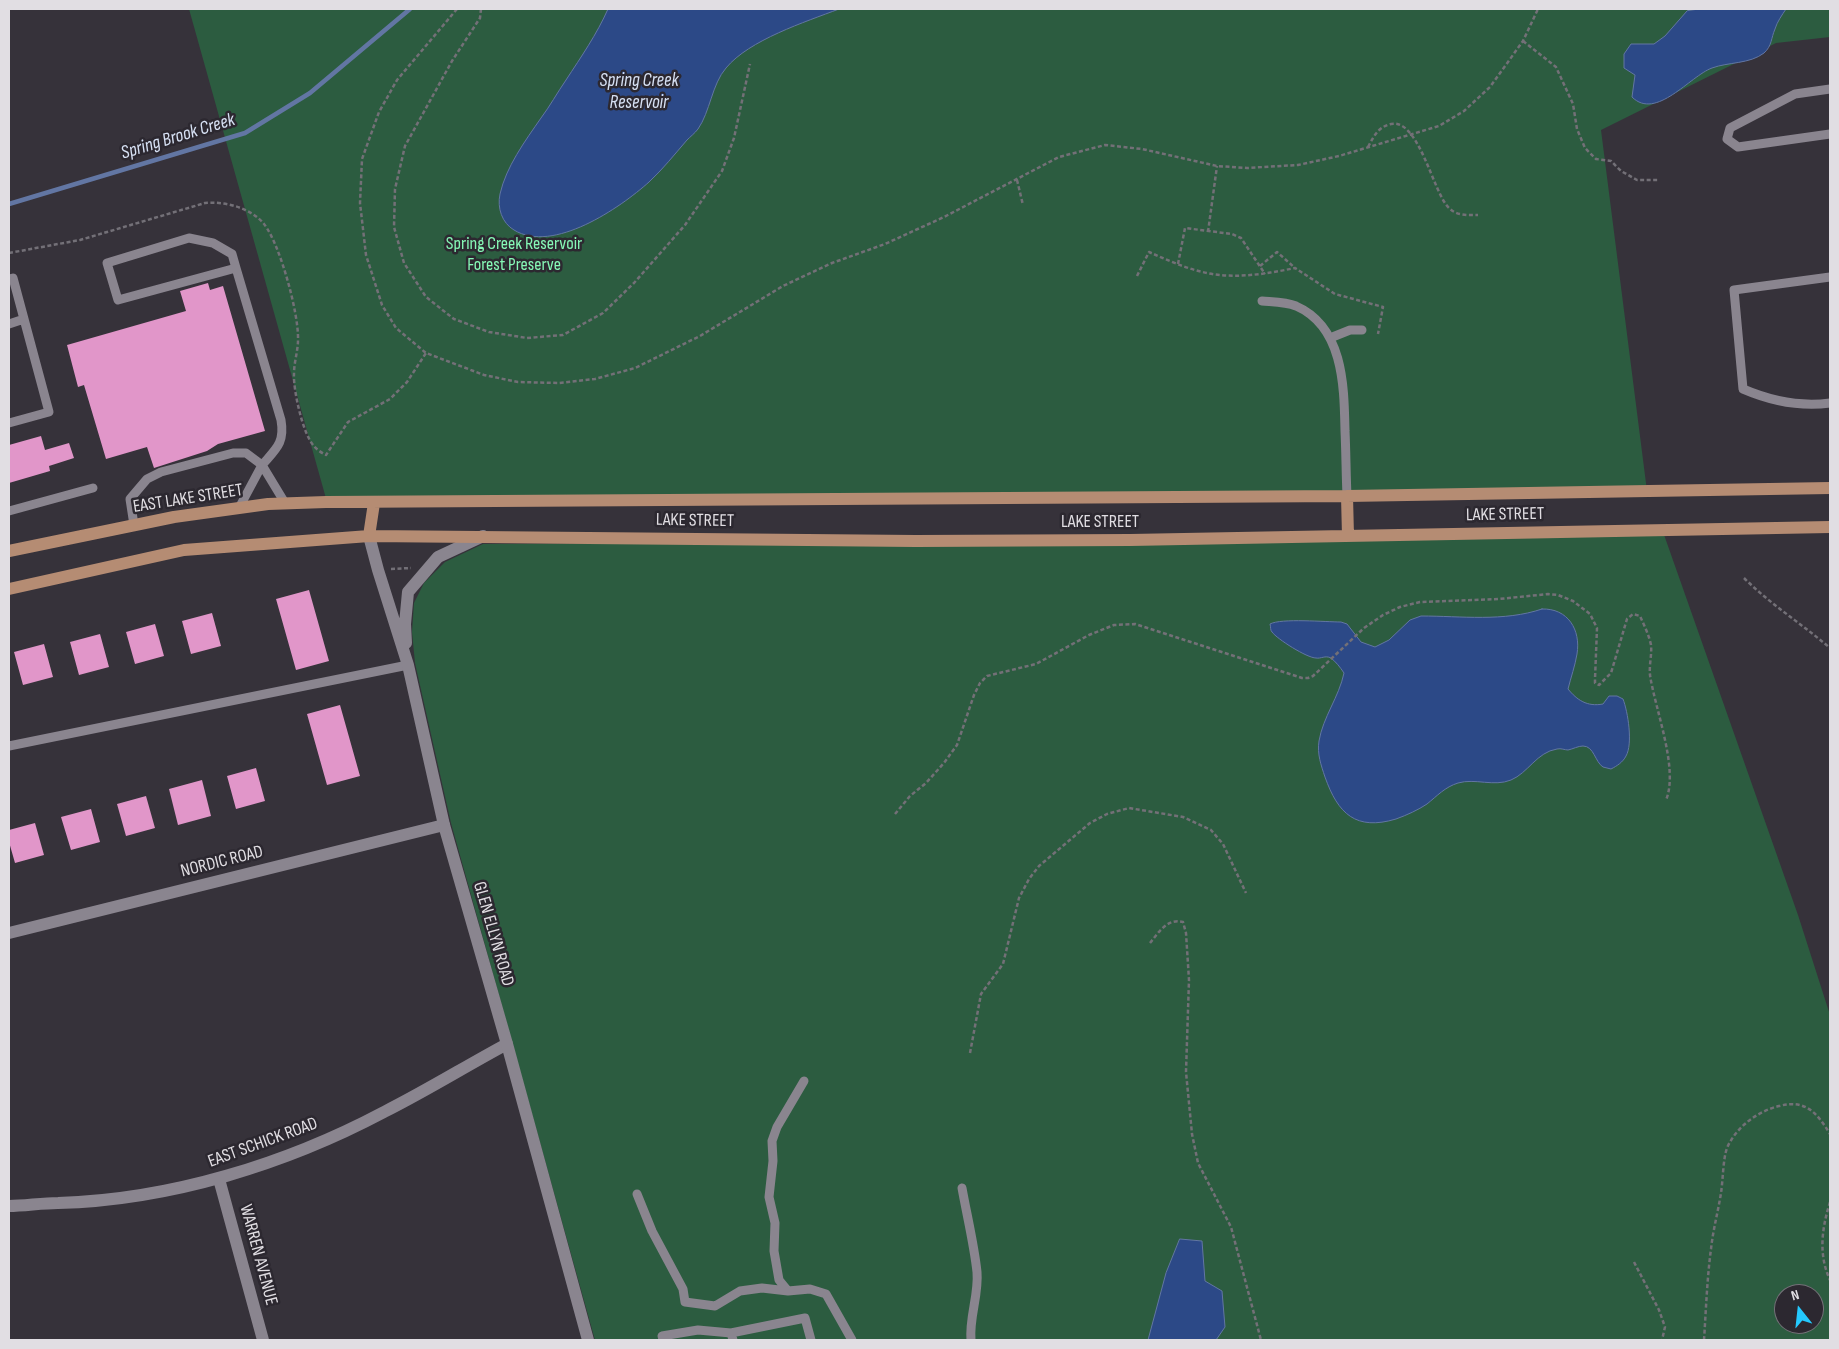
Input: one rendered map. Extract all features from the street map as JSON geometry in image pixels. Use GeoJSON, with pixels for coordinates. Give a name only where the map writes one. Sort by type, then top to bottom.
{"type":"FeatureCollection","features":[{"type":"Feature","properties":{"kind":"main road","name":"LAKE STREET"},"geometry":{"type":"LineString","coordinates":[[374,503],[1347,496],[1830,488]]}},
{"type":"Feature","properties":{"kind":"main road"},"geometry":{"type":"LineString","coordinates":[[1347,496],[1348,536]]}},
{"type":"Feature","properties":{"kind":"main road","name":"EAST LAKE STREET"},"geometry":{"type":"LineString","coordinates":[[9,551],[174,517],[240,508],[285,503],[374,503]]}},
{"type":"Feature","properties":{"kind":"main road"},"geometry":{"type":"LineString","coordinates":[[9,589],[184,550],[369,536],[374,503]]}},
{"type":"Feature","properties":{"kind":"main road","name":"LAKE STREET"},"geometry":{"type":"LineString","coordinates":[[369,536],[926,541],[1348,536],[1830,527]]}},
{"type":"Feature","properties":{"kind":"street","name":"GLEN ELLYN ROAD"},"geometry":{"type":"LineString","coordinates":[[369,536],[408,666],[444,825],[507,1044],[588,1340]]}},
{"type":"Feature","properties":{"kind":"street"},"geometry":{"type":"LineString","coordinates":[[408,666],[404,624],[408,592],[438,556],[483,536]]}},
{"type":"Feature","properties":{"kind":"street","name":"NORDIC ROAD"},"geometry":{"type":"LineString","coordinates":[[9,933],[444,825]]}},
{"type":"Feature","properties":{"kind":"street","name":"EAST SCHICK ROAD"},"geometry":{"type":"LineString","coordinates":[[9,1206],[113,1198],[219,1179],[298,1151],[383,1113],[507,1044]]}},
{"type":"Feature","properties":{"kind":"street","name":"WARREN AVENUE"},"geometry":{"type":"LineString","coordinates":[[219,1179],[263,1340]]}},
{"type":"Feature","properties":{"kind":"lane"},"geometry":{"type":"LineString","coordinates":[[1830,88],[1795,94],[1730,128],[1727,138],[1738,147],[1830,134]]}},
{"type":"Feature","properties":{"kind":"lane"},"geometry":{"type":"LineString","coordinates":[[236,268],[118,300],[107,263],[189,238],[213,243],[232,254],[281,420],[283,434],[278,447],[262,465],[240,508]]}},
{"type":"Feature","properties":{"kind":"lane"},"geometry":{"type":"LineString","coordinates":[[1830,277],[1734,290],[1743,389],[1764,398],[1811,405],[1830,403]]}},
{"type":"Feature","properties":{"kind":"lane"},"geometry":{"type":"LineString","coordinates":[[9,279],[13,278],[50,412],[9,422]]}},
{"type":"Feature","properties":{"kind":"lane"},"geometry":{"type":"LineString","coordinates":[[1262,301],[1296,306],[1311,315],[1323,327],[1330,338],[1338,359],[1344,396],[1347,496]]}},
{"type":"Feature","properties":{"kind":"lane"},"geometry":{"type":"LineString","coordinates":[[9,324],[24,319]]}},
{"type":"Feature","properties":{"kind":"lane"},"geometry":{"type":"LineString","coordinates":[[1330,338],[1350,330],[1362,330]]}},
{"type":"Feature","properties":{"kind":"lane"},"geometry":{"type":"LineString","coordinates":[[134,525],[130,499],[147,479],[161,472],[233,452],[246,453],[262,465],[285,503]]}},
{"type":"Feature","properties":{"kind":"lane"},"geometry":{"type":"LineString","coordinates":[[9,511],[94,488]]}},
{"type":"Feature","properties":{"kind":"lane"},"geometry":{"type":"LineString","coordinates":[[9,746],[408,666]]}},
{"type":"Feature","properties":{"kind":"lane"},"geometry":{"type":"LineString","coordinates":[[788,1291],[779,1280],[774,1251],[775,1223],[769,1197],[773,1161],[772,1141],[777,1127],[804,1081]]}},
{"type":"Feature","properties":{"kind":"lane"},"geometry":{"type":"LineString","coordinates":[[962,1188],[977,1273],[975,1306],[970,1329],[971,1340]]}},
{"type":"Feature","properties":{"kind":"lane"},"geometry":{"type":"LineString","coordinates":[[637,1194],[652,1231],[684,1289],[685,1302],[715,1306],[740,1291],[762,1288],[788,1291],[810,1288],[826,1294],[852,1340]]}},
{"type":"Feature","properties":{"kind":"lane"},"geometry":{"type":"LineString","coordinates":[[663,1340],[662,1336],[698,1330],[732,1337],[805,1318],[811,1340]]}},
{"type":"Feature","properties":{"kind":"path"},"geometry":{"type":"LineString","coordinates":[[457,9],[397,80],[379,112],[362,159],[360,203],[366,255],[382,305],[396,328],[426,354],[484,375],[518,382],[559,383],[595,379],[627,370],[700,336],[783,286],[832,263],[884,244],[944,217],[1059,157],[1105,145],[1142,149],[1217,166],[1247,168],[1298,165],[1368,148],[1439,126],[1464,111],[1490,87],[1523,41],[1538,9]]}},
{"type":"Feature","properties":{"kind":"path"},"geometry":{"type":"LineString","coordinates":[[481,9],[480,18],[452,61],[405,146],[395,189],[394,227],[404,263],[426,297],[454,319],[489,332],[527,338],[563,335],[603,313],[634,283],[685,224],[722,171],[734,138],[750,64]]}},
{"type":"Feature","properties":{"kind":"path"},"geometry":{"type":"LineString","coordinates":[[1523,41],[1556,67],[1573,104],[1577,129],[1585,148],[1596,159],[1611,161],[1621,171],[1637,180],[1658,180]]}},
{"type":"Feature","properties":{"kind":"path"},"geometry":{"type":"LineString","coordinates":[[1368,148],[1377,131],[1393,123],[1400,124],[1412,134],[1447,207],[1461,215],[1478,216]]}},
{"type":"Feature","properties":{"kind":"path"},"geometry":{"type":"LineString","coordinates":[[1208,232],[1217,166]]}},
{"type":"Feature","properties":{"kind":"path"},"geometry":{"type":"LineString","coordinates":[[1016,179],[1023,205]]}},
{"type":"Feature","properties":{"kind":"path"},"geometry":{"type":"LineString","coordinates":[[1178,264],[1186,228],[1232,234],[1241,238],[1265,274]]}},
{"type":"Feature","properties":{"kind":"path"},"geometry":{"type":"LineString","coordinates":[[1137,276],[1149,252],[1206,273],[1225,275],[1265,274],[1295,268]]}},
{"type":"Feature","properties":{"kind":"path"},"geometry":{"type":"LineString","coordinates":[[1260,266],[1278,252],[1295,268],[1335,294],[1383,307],[1378,334]]}},
{"type":"Feature","properties":{"kind":"path"},"geometry":{"type":"LineString","coordinates":[[326,455],[348,422],[390,399],[407,382],[426,354]]}},
{"type":"Feature","properties":{"kind":"path"},"geometry":{"type":"LineString","coordinates":[[387,570],[412,568]]}},
{"type":"Feature","properties":{"kind":"path"},"geometry":{"type":"LineString","coordinates":[[1744,578],[1759,592],[1808,628],[1830,648]]}},
{"type":"Feature","properties":{"kind":"path"},"geometry":{"type":"LineString","coordinates":[[895,814],[910,796],[926,784],[958,745],[974,695],[980,683],[987,676],[1036,664],[1089,635],[1114,625],[1134,624],[1302,678],[1308,678],[1321,669],[1364,628],[1383,615],[1400,607],[1420,602],[1499,599],[1548,594],[1558,595],[1572,601],[1590,614],[1597,628],[1595,683],[1599,685],[1611,673],[1627,619],[1633,614],[1640,616],[1646,628],[1650,645],[1650,674],[1669,769],[1669,792],[1666,800]]}},
{"type":"Feature","properties":{"kind":"path"},"geometry":{"type":"LineString","coordinates":[[970,1053],[981,994],[1003,964],[1019,898],[1029,879],[1039,866],[1090,823],[1106,814],[1129,808],[1183,817],[1211,830],[1223,844],[1246,893]]}},
{"type":"Feature","properties":{"kind":"path"},"geometry":{"type":"LineString","coordinates":[[1150,943],[1167,923],[1176,920],[1183,922],[1186,933],[1189,980],[1186,1072],[1192,1134],[1198,1163],[1231,1227],[1261,1340]]}},
{"type":"Feature","properties":{"kind":"path"},"geometry":{"type":"LineString","coordinates":[[1704,1340],[1711,1250],[1727,1149],[1734,1136],[1748,1121],[1765,1110],[1783,1105],[1799,1104],[1813,1111],[1830,1134]]}},
{"type":"Feature","properties":{"kind":"path"},"geometry":{"type":"LineString","coordinates":[[1830,1202],[1822,1238],[1822,1260],[1830,1280]]}},
{"type":"Feature","properties":{"kind":"path"},"geometry":{"type":"LineString","coordinates":[[1634,1262],[1659,1310],[1665,1327],[1662,1340]]}},
{"type":"Feature","properties":{"kind":"green space","name":"Spring Creek Reservoir Forest Preserve"},"geometry":{"type":"Polygon","coordinates":[[[189,9],[1830,9],[1830,37],[1776,43],[1601,130],[1647,491],[327,502],[189,9]]]}},
{"type":"Feature","properties":{"kind":"green space"},"geometry":{"type":"Polygon","coordinates":[[[1662,529],[1798,915],[1830,1015],[1830,1340],[595,1340],[451,823],[415,663],[412,632],[414,603],[424,583],[445,562],[483,544],[1348,541],[1662,529]]]}},
{"type":"Feature","properties":{"kind":"water","name":"Spring Creek Reservoir"},"geometry":{"type":"Polygon","coordinates":[[[608,9],[839,9],[763,40],[736,58],[726,68],[717,82],[698,129],[654,177],[621,204],[585,225],[566,232],[547,236],[530,236],[514,230],[501,215],[499,205],[500,194],[511,164],[588,45],[608,9]]]}},
{"type":"Feature","properties":{"kind":"water"},"geometry":{"type":"Polygon","coordinates":[[[1699,9],[1786,9],[1777,24],[1769,48],[1758,57],[1712,68],[1673,94],[1652,104],[1641,103],[1632,97],[1635,75],[1624,68],[1624,54],[1631,44],[1654,44],[1665,36],[1687,11],[1699,9]]]}},
{"type":"Feature","properties":{"kind":"water"},"geometry":{"type":"Polygon","coordinates":[[[1542,609],[1559,612],[1566,616],[1575,629],[1578,645],[1568,689],[1571,693],[1583,702],[1597,705],[1603,704],[1609,696],[1617,696],[1623,699],[1627,712],[1629,744],[1628,751],[1622,762],[1611,769],[1600,765],[1592,751],[1587,747],[1581,746],[1568,750],[1557,749],[1538,758],[1523,773],[1511,780],[1498,783],[1471,781],[1458,783],[1445,789],[1427,804],[1396,819],[1370,823],[1359,821],[1343,810],[1330,790],[1325,777],[1320,759],[1319,741],[1344,673],[1331,658],[1312,657],[1299,652],[1275,635],[1271,630],[1270,624],[1293,621],[1341,622],[1347,624],[1361,642],[1375,647],[1389,640],[1410,620],[1421,616],[1498,617],[1513,616],[1542,609]]]}},
{"type":"Feature","properties":{"kind":"water"},"geometry":{"type":"Polygon","coordinates":[[[1180,1239],[1202,1241],[1205,1281],[1222,1291],[1225,1327],[1216,1340],[1148,1340],[1166,1273],[1180,1239]]]}},
{"type":"Feature","properties":{"kind":"building"},"geometry":{"type":"Polygon","coordinates":[[[208,283],[210,290],[223,286],[265,431],[218,444],[207,451],[154,468],[147,447],[106,459],[84,385],[78,387],[67,345],[186,311],[180,291],[208,283]]]}},
{"type":"Feature","properties":{"kind":"building"},"geometry":{"type":"Polygon","coordinates":[[[41,436],[45,450],[69,443],[74,458],[49,466],[50,471],[9,483],[9,445],[41,436]]]}},
{"type":"Feature","properties":{"kind":"building"},"geometry":{"type":"Polygon","coordinates":[[[309,590],[329,661],[296,670],[276,599],[309,590]]]}},
{"type":"Feature","properties":{"kind":"building"},"geometry":{"type":"Polygon","coordinates":[[[212,613],[221,646],[191,654],[182,621],[212,613]]]}},
{"type":"Feature","properties":{"kind":"building"},"geometry":{"type":"Polygon","coordinates":[[[155,624],[164,656],[135,664],[126,632],[155,624]]]}},
{"type":"Feature","properties":{"kind":"building"},"geometry":{"type":"Polygon","coordinates":[[[100,634],[109,667],[79,675],[70,642],[100,634]]]}},
{"type":"Feature","properties":{"kind":"building"},"geometry":{"type":"Polygon","coordinates":[[[44,644],[53,677],[23,685],[14,652],[44,644]]]}},
{"type":"Feature","properties":{"kind":"building"},"geometry":{"type":"Polygon","coordinates":[[[340,705],[360,776],[327,785],[307,714],[340,705]]]}},
{"type":"Feature","properties":{"kind":"building"},"geometry":{"type":"Polygon","coordinates":[[[256,768],[265,801],[236,809],[227,776],[256,768]]]}},
{"type":"Feature","properties":{"kind":"building"},"geometry":{"type":"Polygon","coordinates":[[[202,780],[211,816],[178,825],[169,789],[202,780]]]}},
{"type":"Feature","properties":{"kind":"building"},"geometry":{"type":"Polygon","coordinates":[[[146,796],[155,828],[126,836],[117,804],[146,796]]]}},
{"type":"Feature","properties":{"kind":"building"},"geometry":{"type":"Polygon","coordinates":[[[91,809],[100,842],[71,850],[61,817],[91,809]]]}},
{"type":"Feature","properties":{"kind":"building"},"geometry":{"type":"Polygon","coordinates":[[[35,823],[44,855],[15,863],[9,842],[9,830],[35,823]]]}},
{"type":"Feature","properties":{"kind":"waterway","name":"Spring Brook Creek"},"geometry":{"type":"LineString","coordinates":[[9,204],[245,133],[310,93],[410,9]]}}]}
